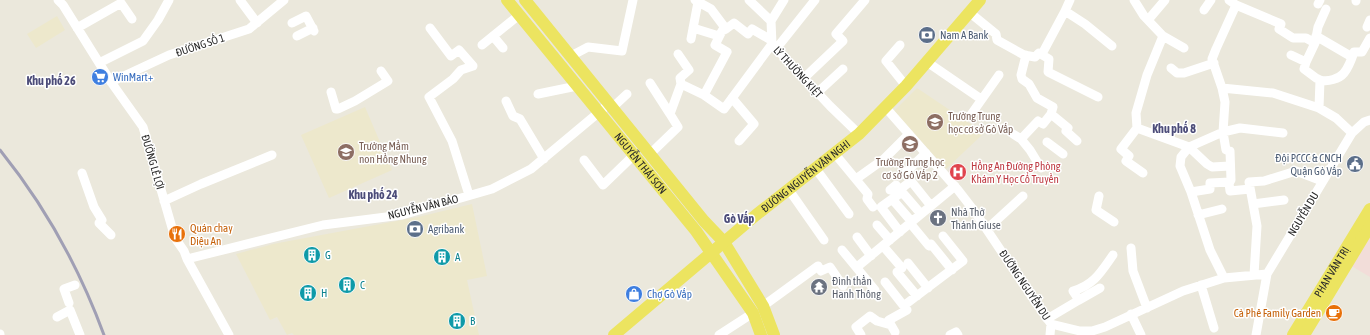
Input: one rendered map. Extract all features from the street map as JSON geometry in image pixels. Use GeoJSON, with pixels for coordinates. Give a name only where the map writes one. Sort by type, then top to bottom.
{"type":"FeatureCollection","features":[{"type":"Feature","properties":{"kind":"main road","name":"NGUYỄN THÁI SƠN"},"geometry":{"type":"LineString","coordinates":[[507,0],[696,231],[753,313],[761,335]]}},
{"type":"Feature","properties":{"kind":"main road","name":"NGUYỄN THÁI SƠN"},"geometry":{"type":"LineString","coordinates":[[525,0],[704,221],[724,242],[763,306],[774,335]]}},
{"type":"Feature","properties":{"kind":"main road","name":"ĐƯỜNG NGUYỄN VĂN NGHI"},"geometry":{"type":"LineString","coordinates":[[614,335],[724,242],[859,134],[886,108],[928,62],[980,0]]}},
{"type":"Feature","properties":{"kind":"main road","name":"PHAN VĂN TRỊ"},"geometry":{"type":"LineString","coordinates":[[1304,335],[1363,237],[1370,209]]}},
{"type":"Feature","properties":{"kind":"main road"},"geometry":{"type":"LineString","coordinates":[[1363,237],[1370,226]]}},
{"type":"Feature","properties":{"kind":"main road","name":"PHAN VĂN TRỊ"},"geometry":{"type":"LineString","coordinates":[[1293,335],[1363,237]]}},
{"type":"Feature","properties":{"kind":"street","name":"ĐƯỜNG LÊ LỢI"},"geometry":{"type":"LineString","coordinates":[[58,0],[63,5],[111,82],[143,127],[174,238],[184,251],[229,335]]}},
{"type":"Feature","properties":{"kind":"street"},"geometry":{"type":"LineString","coordinates":[[99,64],[143,41],[158,20],[169,0]]}},
{"type":"Feature","properties":{"kind":"street"},"geometry":{"type":"LineString","coordinates":[[240,0],[257,22]]}},
{"type":"Feature","properties":{"kind":"street","name":"ĐƯỜNG SỐ 1"},"geometry":{"type":"LineString","coordinates":[[111,82],[169,55],[249,29],[284,0]]}},
{"type":"Feature","properties":{"kind":"street"},"geometry":{"type":"LineString","coordinates":[[571,56],[588,47],[622,51],[633,0]]}},
{"type":"Feature","properties":{"kind":"street"},"geometry":{"type":"LineString","coordinates":[[749,0],[771,21],[784,0]]}},
{"type":"Feature","properties":{"kind":"street"},"geometry":{"type":"LineString","coordinates":[[681,84],[704,95],[724,109],[773,44],[815,0]]}},
{"type":"Feature","properties":{"kind":"street"},"geometry":{"type":"LineString","coordinates":[[804,78],[843,41],[836,34],[865,0]]}},
{"type":"Feature","properties":{"kind":"street"},"geometry":{"type":"LineString","coordinates":[[1042,54],[1070,0]]}},
{"type":"Feature","properties":{"kind":"street"},"geometry":{"type":"LineString","coordinates":[[1134,0],[1148,20],[1163,36],[1184,48]]}},
{"type":"Feature","properties":{"kind":"street"},"geometry":{"type":"LineString","coordinates":[[1148,20],[1165,0]]}},
{"type":"Feature","properties":{"kind":"street"},"geometry":{"type":"LineString","coordinates":[[1204,10],[1211,0]]}},
{"type":"Feature","properties":{"kind":"street"},"geometry":{"type":"LineString","coordinates":[[691,39],[696,1],[711,9],[726,28]]}},
{"type":"Feature","properties":{"kind":"street"},"geometry":{"type":"LineString","coordinates":[[77,28],[121,3],[132,19]]}},
{"type":"Feature","properties":{"kind":"street"},"geometry":{"type":"LineString","coordinates":[[1322,181],[1296,171],[1230,191],[1230,151],[1226,150],[1223,132],[1225,102],[1212,59],[1233,3],[1281,24],[1279,29],[1293,38],[1316,40],[1352,57]]}},
{"type":"Feature","properties":{"kind":"street"},"geometry":{"type":"LineString","coordinates":[[1321,4],[1316,40],[1304,69],[1320,80],[1333,80],[1344,74],[1354,52],[1362,52],[1370,38]]}},
{"type":"Feature","properties":{"kind":"street"},"geometry":{"type":"LineString","coordinates":[[1065,11],[1085,24],[1112,46]]}},
{"type":"Feature","properties":{"kind":"street"},"geometry":{"type":"LineString","coordinates":[[969,12],[996,34],[997,40],[1026,55],[1035,57],[1039,53],[1042,54],[1049,59],[1048,72],[1098,97]]}},
{"type":"Feature","properties":{"kind":"street"},"geometry":{"type":"LineString","coordinates":[[482,45],[519,15]]}},
{"type":"Feature","properties":{"kind":"street"},"geometry":{"type":"LineString","coordinates":[[292,22],[306,16],[314,29],[297,36]]}},
{"type":"Feature","properties":{"kind":"street","name":"LÝ THƯỜNG KIỆT"},"geometry":{"type":"LineString","coordinates":[[771,21],[773,44],[830,106],[859,134]]}},
{"type":"Feature","properties":{"kind":"street"},"geometry":{"type":"LineString","coordinates":[[704,95],[727,52],[715,45],[722,31],[726,28],[734,23],[748,34],[752,29],[773,44]]}},
{"type":"Feature","properties":{"kind":"street"},"geometry":{"type":"LineString","coordinates":[[430,28],[450,56],[459,50],[473,66],[461,70],[453,79],[429,97],[452,141],[469,196]]}},
{"type":"Feature","properties":{"kind":"street"},"geometry":{"type":"LineString","coordinates":[[693,28],[719,36]]}},
{"type":"Feature","properties":{"kind":"street"},"geometry":{"type":"LineString","coordinates":[[493,36],[503,48]]}},
{"type":"Feature","properties":{"kind":"street"},"geometry":{"type":"LineString","coordinates":[[1143,173],[1126,161],[1129,156],[1121,149],[1137,128],[1136,113],[1147,75],[1163,36]]}},
{"type":"Feature","properties":{"kind":"street"},"geometry":{"type":"LineString","coordinates":[[900,45],[886,61],[906,86]]}},
{"type":"Feature","properties":{"kind":"street"},"geometry":{"type":"LineString","coordinates":[[670,114],[681,84],[680,78],[689,70],[678,54]]}},
{"type":"Feature","properties":{"kind":"street"},"geometry":{"type":"LineString","coordinates":[[1026,55],[1020,75],[1022,79],[1029,84],[1037,98],[1052,107],[1051,114],[1042,124],[1038,121],[1017,137],[1030,150],[1041,168]]}},
{"type":"Feature","properties":{"kind":"street"},"geometry":{"type":"LineString","coordinates":[[1291,55],[1306,62]]}},
{"type":"Feature","properties":{"kind":"street"},"geometry":{"type":"LineString","coordinates":[[928,62],[981,99]]}},
{"type":"Feature","properties":{"kind":"street"},"geometry":{"type":"LineString","coordinates":[[1171,68],[1178,73],[1184,73],[1214,63]]}},
{"type":"Feature","properties":{"kind":"street"},"geometry":{"type":"LineString","coordinates":[[818,92],[843,69]]}},
{"type":"Feature","properties":{"kind":"street"},"geometry":{"type":"LineString","coordinates":[[331,92],[336,109],[355,101],[388,81],[381,71]]}},
{"type":"Feature","properties":{"kind":"street"},"geometry":{"type":"LineString","coordinates":[[970,116],[999,75]]}},
{"type":"Feature","properties":{"kind":"street"},"geometry":{"type":"LineString","coordinates":[[1319,108],[1320,80]]}},
{"type":"Feature","properties":{"kind":"street"},"geometry":{"type":"LineString","coordinates":[[650,83],[678,127],[650,154]]}},
{"type":"Feature","properties":{"kind":"street"},"geometry":{"type":"LineString","coordinates":[[538,94],[577,86]]}},
{"type":"Feature","properties":{"kind":"street"},"geometry":{"type":"LineString","coordinates":[[1222,88],[1273,93],[1319,108],[1336,118],[1352,133]]}},
{"type":"Feature","properties":{"kind":"street","name":"NGUYỄN VĂN BẢO"},"geometry":{"type":"LineString","coordinates":[[187,259],[323,225],[402,215],[492,188],[524,174],[598,113],[627,94]]}},
{"type":"Feature","properties":{"kind":"street"},"geometry":{"type":"LineString","coordinates":[[732,98],[754,124],[739,141]]}},
{"type":"Feature","properties":{"kind":"street"},"geometry":{"type":"LineString","coordinates":[[506,100],[513,116],[520,119],[544,159]]}},
{"type":"Feature","properties":{"kind":"street","name":"ĐƯỜNG NGUYỄN DU"},"geometry":{"type":"LineString","coordinates":[[886,108],[955,186],[987,229],[1049,321],[1080,333],[1107,331],[1131,314],[1183,291],[1224,278],[1267,274]]}},
{"type":"Feature","properties":{"kind":"street"},"geometry":{"type":"LineString","coordinates":[[1051,114],[1068,128],[1066,131],[1077,141]]}},
{"type":"Feature","properties":{"kind":"street","name":"NGUYỄN DU"},"geometry":{"type":"LineString","coordinates":[[1267,274],[1352,133],[1364,122],[1370,120]]}},
{"type":"Feature","properties":{"kind":"street"},"geometry":{"type":"LineString","coordinates":[[1137,128],[1189,147],[1206,164],[1212,167],[1230,166]]}},
{"type":"Feature","properties":{"kind":"street"},"geometry":{"type":"LineString","coordinates":[[1224,278],[1210,250],[1191,192],[1180,166],[1181,157],[1189,147],[1223,132],[1240,128],[1283,133]]}},
{"type":"Feature","properties":{"kind":"street"},"geometry":{"type":"LineString","coordinates":[[856,179],[884,159],[909,134]]}},
{"type":"Feature","properties":{"kind":"street"},"geometry":{"type":"LineString","coordinates":[[1047,142],[1063,154]]}},
{"type":"Feature","properties":{"kind":"street"},"geometry":{"type":"LineString","coordinates":[[926,153],[906,172],[911,181],[931,206]]}},
{"type":"Feature","properties":{"kind":"street"},"geometry":{"type":"LineString","coordinates":[[835,154],[868,194],[867,199],[877,207],[900,232]]}},
{"type":"Feature","properties":{"kind":"street"},"geometry":{"type":"LineString","coordinates":[[164,201],[272,155]]}},
{"type":"Feature","properties":{"kind":"street"},"geometry":{"type":"LineString","coordinates":[[584,160],[603,185],[634,155]]}},
{"type":"Feature","properties":{"kind":"street"},"geometry":{"type":"LineString","coordinates":[[816,169],[849,214]]}},
{"type":"Feature","properties":{"kind":"street"},"geometry":{"type":"LineString","coordinates":[[82,173],[94,207],[102,220],[99,223],[111,235]]}},
{"type":"Feature","properties":{"kind":"street"},"geometry":{"type":"LineString","coordinates":[[902,192],[902,188],[911,181]]}},
{"type":"Feature","properties":{"kind":"street"},"geometry":{"type":"LineString","coordinates":[[1191,192],[1210,189],[1210,183],[1230,182]]}},
{"type":"Feature","properties":{"kind":"street"},"geometry":{"type":"LineString","coordinates":[[857,267],[955,186]]}},
{"type":"Feature","properties":{"kind":"street"},"geometry":{"type":"LineString","coordinates":[[1249,186],[1257,226],[1254,275]]}},
{"type":"Feature","properties":{"kind":"street"},"geometry":{"type":"LineString","coordinates":[[789,190],[824,240]]}},
{"type":"Feature","properties":{"kind":"street"},"geometry":{"type":"LineString","coordinates":[[877,207],[891,194],[902,192]]}},
{"type":"Feature","properties":{"kind":"street"},"geometry":{"type":"LineString","coordinates":[[902,192],[921,214]]}},
{"type":"Feature","properties":{"kind":"street"},"geometry":{"type":"LineString","coordinates":[[891,194],[911,222],[952,270]]}},
{"type":"Feature","properties":{"kind":"street"},"geometry":{"type":"LineString","coordinates":[[987,229],[1023,196]]}},
{"type":"Feature","properties":{"kind":"street"},"geometry":{"type":"LineString","coordinates":[[1099,196],[1096,210],[1114,222]]}},
{"type":"Feature","properties":{"kind":"street"},"geometry":{"type":"LineString","coordinates":[[1252,204],[1284,200]]}},
{"type":"Feature","properties":{"kind":"street"},"geometry":{"type":"LineString","coordinates":[[1198,215],[1222,209]]}},
{"type":"Feature","properties":{"kind":"street"},"geometry":{"type":"LineString","coordinates":[[877,225],[917,296]]}},
{"type":"Feature","properties":{"kind":"street"},"geometry":{"type":"LineString","coordinates":[[861,335],[856,327],[870,316],[893,329],[889,320],[905,308],[917,296],[963,261],[943,236]]}},
{"type":"Feature","properties":{"kind":"street"},"geometry":{"type":"LineString","coordinates":[[856,238],[871,256]]}},
{"type":"Feature","properties":{"kind":"street"},"geometry":{"type":"LineString","coordinates":[[1131,248],[1133,271],[1146,308]]}},
{"type":"Feature","properties":{"kind":"street"},"geometry":{"type":"LineString","coordinates":[[842,250],[875,290]]}},
{"type":"Feature","properties":{"kind":"street"},"geometry":{"type":"LineString","coordinates":[[1079,300],[1073,291],[1082,289],[1091,284],[1101,273],[1113,255]]}},
{"type":"Feature","properties":{"kind":"street"},"geometry":{"type":"LineString","coordinates":[[763,306],[818,266],[821,271],[830,267],[843,286]]}},
{"type":"Feature","properties":{"kind":"street"},"geometry":{"type":"LineString","coordinates":[[902,268],[928,288]]}},
{"type":"Feature","properties":{"kind":"street"},"geometry":{"type":"LineString","coordinates":[[1256,335],[1267,274]]}},
{"type":"Feature","properties":{"kind":"street"},"geometry":{"type":"LineString","coordinates":[[885,282],[905,308]]}},
{"type":"Feature","properties":{"kind":"street"},"geometry":{"type":"LineString","coordinates":[[69,303],[64,289],[75,285]]}},
{"type":"Feature","properties":{"kind":"street"},"geometry":{"type":"LineString","coordinates":[[1201,285],[1214,328]]}},
{"type":"Feature","properties":{"kind":"street"},"geometry":{"type":"LineString","coordinates":[[1050,335],[1049,321],[1079,300],[1100,288]]}},
{"type":"Feature","properties":{"kind":"street"},"geometry":{"type":"LineString","coordinates":[[57,318],[70,310],[80,335]]}},
{"type":"Feature","properties":{"kind":"street"},"geometry":{"type":"LineString","coordinates":[[719,335],[753,313]]}},
{"type":"Feature","properties":{"kind":"street"},"geometry":{"type":"LineString","coordinates":[[1131,314],[1141,335]]}},
{"type":"Feature","properties":{"kind":"street"},"geometry":{"type":"LineString","coordinates":[[950,335],[956,332],[958,335]]}},
{"type":"Feature","properties":{"kind":"shaded area"},"geometry":{"type":"Polygon","coordinates":[[[57,16],[65,30],[36,48],[27,34],[57,16]]]}},
{"type":"Feature","properties":{"kind":"shaded area","name":"Trường Trung học cơ sở Gò Vấp"},"geometry":{"type":"Polygon","coordinates":[[[917,88],[984,133],[946,169],[894,111],[917,88]]]}},
{"type":"Feature","properties":{"kind":"shaded area","name":"Trường Mầm non Hồng Nhung"},"geometry":{"type":"Polygon","coordinates":[[[365,107],[392,170],[329,198],[301,135],[365,107]]]}},
{"type":"Feature","properties":{"kind":"shaded area"},"geometry":{"type":"Polygon","coordinates":[[[472,204],[487,276],[467,280],[479,335],[294,335],[292,333],[287,335],[277,317],[270,320],[236,254],[273,244],[418,217],[472,204]]]}},
{"type":"Feature","properties":{"kind":"shaded area"},"geometry":{"type":"Polygon","coordinates":[[[1369,237],[1370,238],[1370,277],[1348,264],[1369,237]]]}},
{"type":"Feature","properties":{"kind":"railway"},"geometry":{"type":"LineString","coordinates":[[0,150],[32,193],[60,238],[84,285],[104,335]]}},
{"type":"Feature","properties":{"kind":"place","name":"Nam A Bank"},"geometry":{"type":"Point","coordinates":[927,35]}},
{"type":"Feature","properties":{"kind":"place","name":"WinMart+"},"geometry":{"type":"Point","coordinates":[100,77]}},
{"type":"Feature","properties":{"kind":"place","name":"Trường Trung học cơ sở Gò Vấp"},"geometry":{"type":"Point","coordinates":[935,122]}},
{"type":"Feature","properties":{"kind":"place","name":"Trường Trung học cơ sở Gò Vấp 2"},"geometry":{"type":"Point","coordinates":[910,144]}},
{"type":"Feature","properties":{"kind":"place","name":"Trường Mầm non Hồng Nhung"},"geometry":{"type":"Point","coordinates":[346,152]}},
{"type":"Feature","properties":{"kind":"place","name":"Đội PCCC & CNCH Quận Gò Vấp"},"geometry":{"type":"Point","coordinates":[1355,164]}},
{"type":"Feature","properties":{"kind":"place","name":"Hồng An Đường Phòng Khám Y Học Cổ Truyền"},"geometry":{"type":"Point","coordinates":[958,172]}},
{"type":"Feature","properties":{"kind":"place","name":"Nhà Thờ Thánh Giuse"},"geometry":{"type":"Point","coordinates":[938,218]}},
{"type":"Feature","properties":{"kind":"place","name":"Agribank"},"geometry":{"type":"Point","coordinates":[415,229]}},
{"type":"Feature","properties":{"kind":"place","name":"Quán chay Diệu An"},"geometry":{"type":"Point","coordinates":[177,234]}},
{"type":"Feature","properties":{"kind":"place","name":"G"},"geometry":{"type":"Point","coordinates":[312,255]}},
{"type":"Feature","properties":{"kind":"place","name":"A"},"geometry":{"type":"Point","coordinates":[442,257]}},
{"type":"Feature","properties":{"kind":"place","name":"C"},"geometry":{"type":"Point","coordinates":[347,285]}},
{"type":"Feature","properties":{"kind":"place","name":"Đình thần Hanh Thông"},"geometry":{"type":"Point","coordinates":[819,287]}},
{"type":"Feature","properties":{"kind":"place","name":"H"},"geometry":{"type":"Point","coordinates":[308,293]}},
{"type":"Feature","properties":{"kind":"place","name":"Chợ Gò Vấp"},"geometry":{"type":"Point","coordinates":[634,294]}},
{"type":"Feature","properties":{"kind":"place","name":"Cà Phê Family Garden"},"geometry":{"type":"Point","coordinates":[1334,313]}},
{"type":"Feature","properties":{"kind":"place","name":"B"},"geometry":{"type":"Point","coordinates":[457,321]}},
{"type":"Feature","properties":{"kind":"district","name":"Khu phố 26"},"geometry":{"type":"Point","coordinates":[51,81]}},
{"type":"Feature","properties":{"kind":"district","name":"Khu phố 8"},"geometry":{"type":"Point","coordinates":[1174,129]}},
{"type":"Feature","properties":{"kind":"district","name":"Khu phố 24"},"geometry":{"type":"Point","coordinates":[373,195]}},
{"type":"Feature","properties":{"kind":"district","name":"Gò Vấp"},"geometry":{"type":"Point","coordinates":[739,219]}}]}
